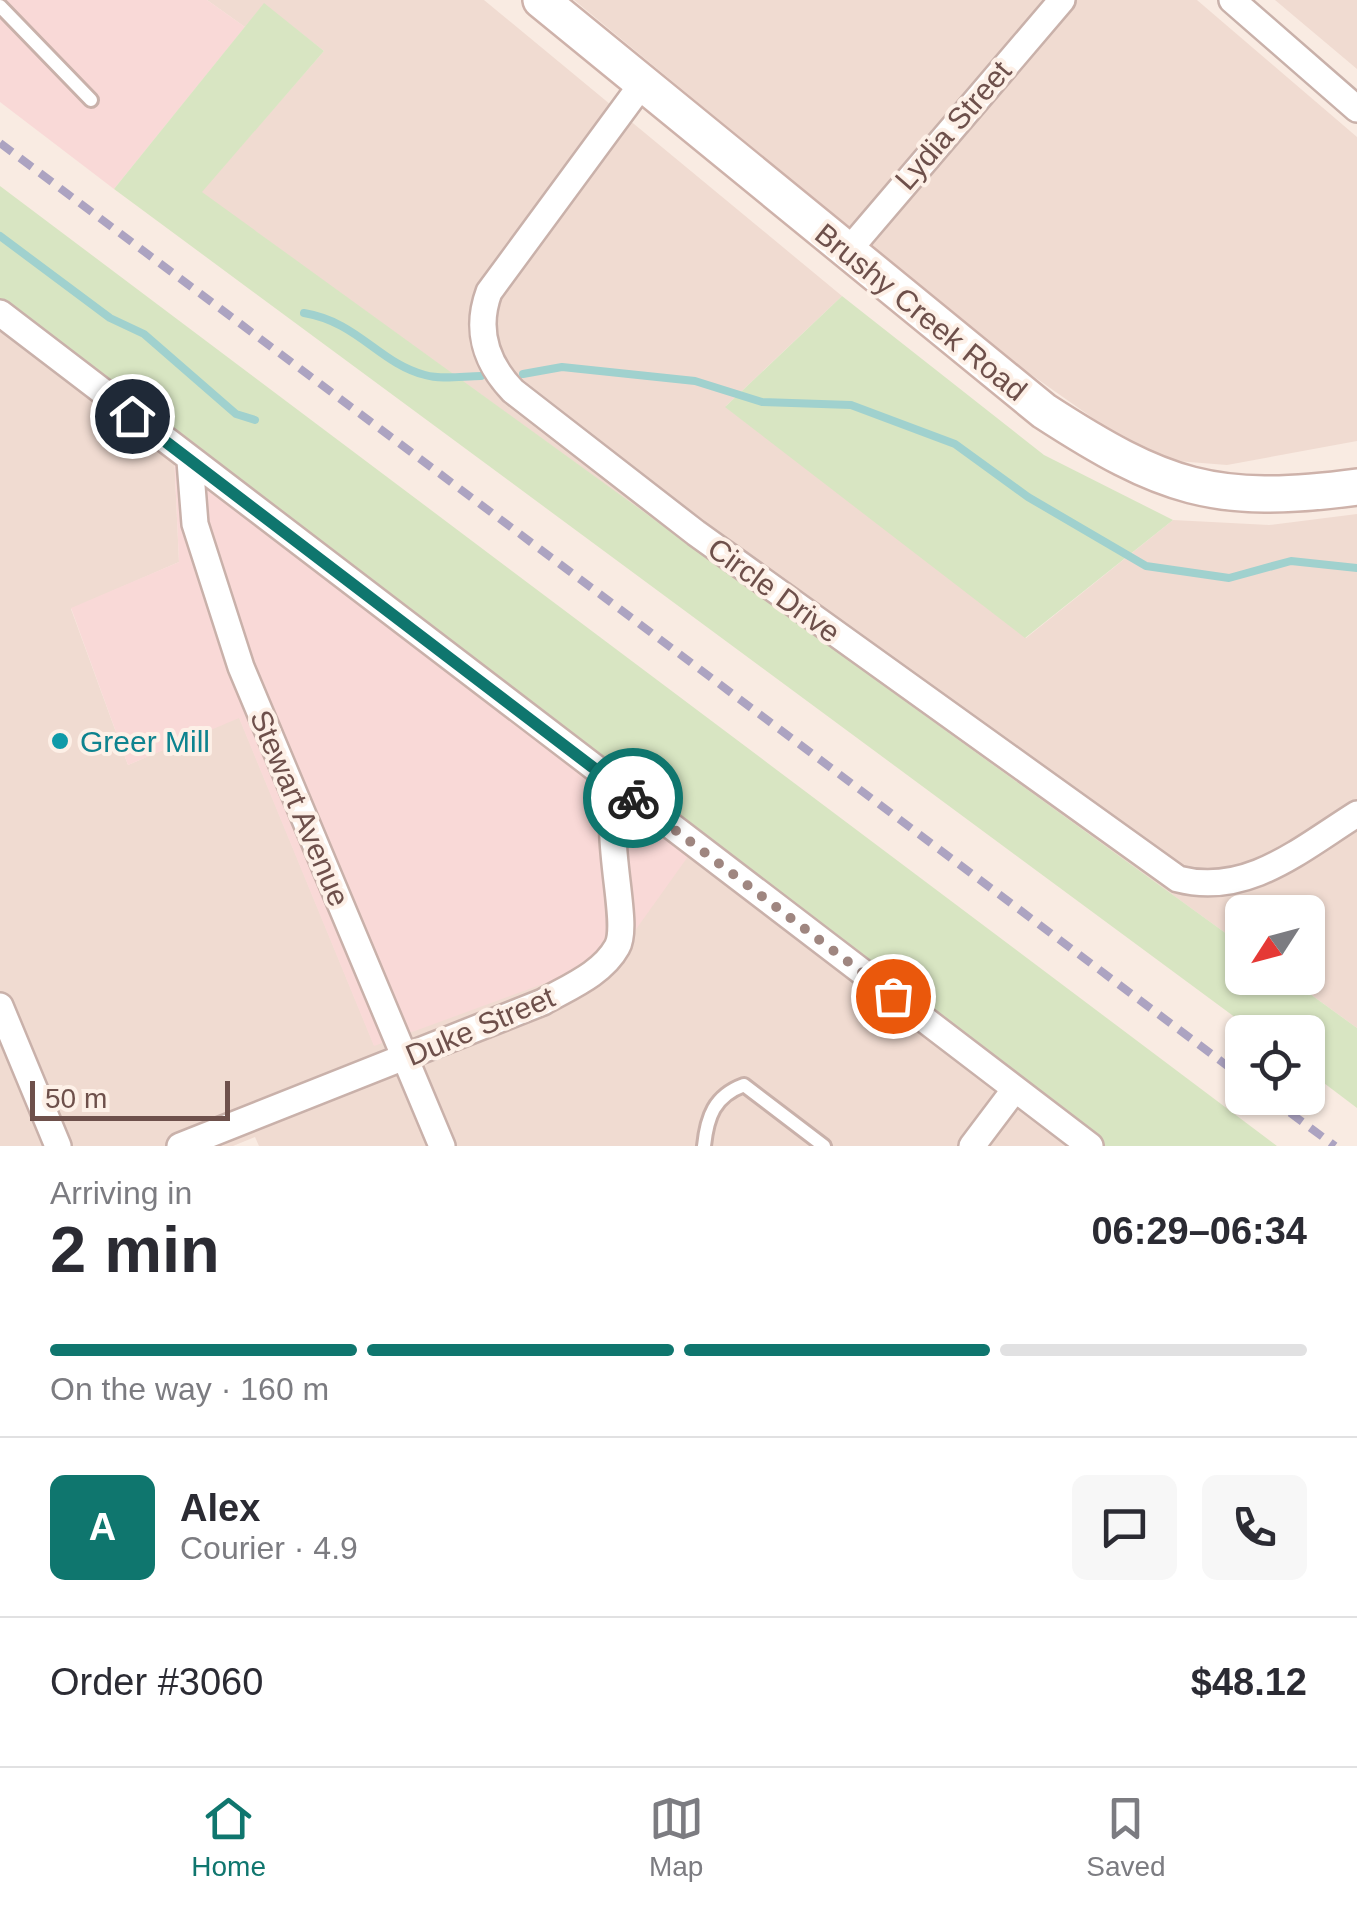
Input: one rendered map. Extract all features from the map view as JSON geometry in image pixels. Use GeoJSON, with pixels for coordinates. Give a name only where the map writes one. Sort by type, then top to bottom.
{"type":"FeatureCollection","features":[{"type":"Feature","properties":{"kind":"street","name":"Brushy Creek Road"},"geometry":{"type":"LineString","coordinates":[[540,0],[1044,412],[1143,471],[1235,494],[1292,495],[1357,487]]}},
{"type":"Feature","properties":{"kind":"street","name":"Lydia Street"},"geometry":{"type":"LineString","coordinates":[[847,252],[1062,0]]}},
{"type":"Feature","properties":{"kind":"street"},"geometry":{"type":"LineString","coordinates":[[1232,0],[1357,109]]}},
{"type":"Feature","properties":{"kind":"street","name":"Circle Drive"},"geometry":{"type":"LineString","coordinates":[[642,84],[489,292],[482,328],[484,344],[490,362],[513,391],[712,545],[1178,879],[1215,885],[1245,880],[1357,814]]}},
{"type":"Feature","properties":{"kind":"street"},"geometry":{"type":"LineString","coordinates":[[0,313],[190,462],[1090,1146]]}},
{"type":"Feature","properties":{"kind":"street","name":"Stewart Avenue"},"geometry":{"type":"LineString","coordinates":[[190,462],[194,524],[236,652],[442,1146]]}},
{"type":"Feature","properties":{"kind":"street","name":"Duke Street"},"geometry":{"type":"LineString","coordinates":[[180,1146],[543,1002],[591,975],[618,946],[622,924],[610,823],[618,786]]}},
{"type":"Feature","properties":{"kind":"street"},"geometry":{"type":"LineString","coordinates":[[0,1006],[58,1146]]}},
{"type":"Feature","properties":{"kind":"street"},"geometry":{"type":"LineString","coordinates":[[972,1146],[1015,1089]]}},
{"type":"Feature","properties":{"kind":"lane"},"geometry":{"type":"LineString","coordinates":[[0,6],[90,100]]}},
{"type":"Feature","properties":{"kind":"lane"},"geometry":{"type":"LineString","coordinates":[[704,1146],[707,1115],[730,1090],[744,1086],[824,1146]]}},
{"type":"Feature","properties":{"kind":"shaded area"},"geometry":{"type":"Polygon","coordinates":[[[0,0],[207,0],[245,27],[114,189],[0,102],[0,0]]]}},
{"type":"Feature","properties":{"kind":"shaded area"},"geometry":{"type":"Polygon","coordinates":[[[207,0],[484,0],[842,296],[726,406],[1026,638],[1173,520],[1269,525],[1357,514],[1357,1028],[1311,995],[1325,995],[1325,895],[1225,895],[1225,933],[201,192],[324,51],[264,4],[245,27],[207,0]]]}},
{"type":"Feature","properties":{"kind":"shaded area"},"geometry":{"type":"Polygon","coordinates":[[[574,0],[1197,0],[1357,137],[1357,441],[1227,465],[1151,459],[999,352],[574,0]]]}},
{"type":"Feature","properties":{"kind":"shaded area"},"geometry":{"type":"Polygon","coordinates":[[[1275,0],[1357,0],[1357,69],[1275,0]]]}},
{"type":"Feature","properties":{"kind":"shaded area","name":"Greer Mill"},"geometry":{"type":"Polygon","coordinates":[[[0,300],[173,431],[179,562],[71,609],[128,765],[239,717],[374,1045],[702,837],[1102,1146],[259,1146],[255,1137],[233,1146],[0,1146],[0,300]]]}},
{"type":"Feature","properties":{"kind":"shaded area"},"geometry":{"type":"Polygon","coordinates":[[[173,431],[702,837],[634,932],[581,970],[374,1046],[239,718],[128,765],[71,608],[179,562],[173,431]]]}},
{"type":"Feature","properties":{"kind":"green space"},"geometry":{"type":"Polygon","coordinates":[[[264,3],[324,51],[202,192],[1225,933],[1225,995],[1311,995],[1357,1028],[1357,1108],[1325,1084],[1325,1015],[1232,1015],[114,189],[264,3]]]}},
{"type":"Feature","properties":{"kind":"green space"},"geometry":{"type":"Polygon","coordinates":[[[0,186],[1225,1107],[1225,1115],[1236,1115],[1277,1146],[1102,1146],[0,300],[0,186]]]}},
{"type":"Feature","properties":{"kind":"green space"},"geometry":{"type":"Polygon","coordinates":[[[842,296],[1044,455],[1173,520],[1025,638],[725,407],[842,296]]]}},
{"type":"Feature","properties":{"kind":"waterway"},"geometry":{"type":"LineString","coordinates":[[0,236],[110,318],[144,334],[236,414],[255,420]]}},
{"type":"Feature","properties":{"kind":"waterway"},"geometry":{"type":"LineString","coordinates":[[304,313],[339,325],[394,362],[425,375],[481,376]]}},
{"type":"Feature","properties":{"kind":"waterway"},"geometry":{"type":"LineString","coordinates":[[523,374],[562,367],[695,381],[762,402],[851,405],[955,444],[1028,497],[1146,566],[1229,578],[1291,561],[1357,568]]}},
{"type":"Feature","properties":{"kind":"railway"},"geometry":{"type":"LineString","coordinates":[[0,143],[1225,1064]]}},
{"type":"Feature","properties":{"kind":"railway"},"geometry":{"type":"LineString","coordinates":[[1293,1115],[1335,1146]]}},
{"type":"Feature","properties":{"kind":"way so far"},"geometry":{"type":"LineString","coordinates":[[633,798],[893,996]]}},
{"type":"Feature","properties":{"kind":"place","name":"Greer Mill"},"geometry":{"type":"Point","coordinates":[60,741]}},
{"type":"Feature","properties":{"kind":"route"},"geometry":{"type":"LineString","coordinates":[[132,416],[633,798]]}}]}
